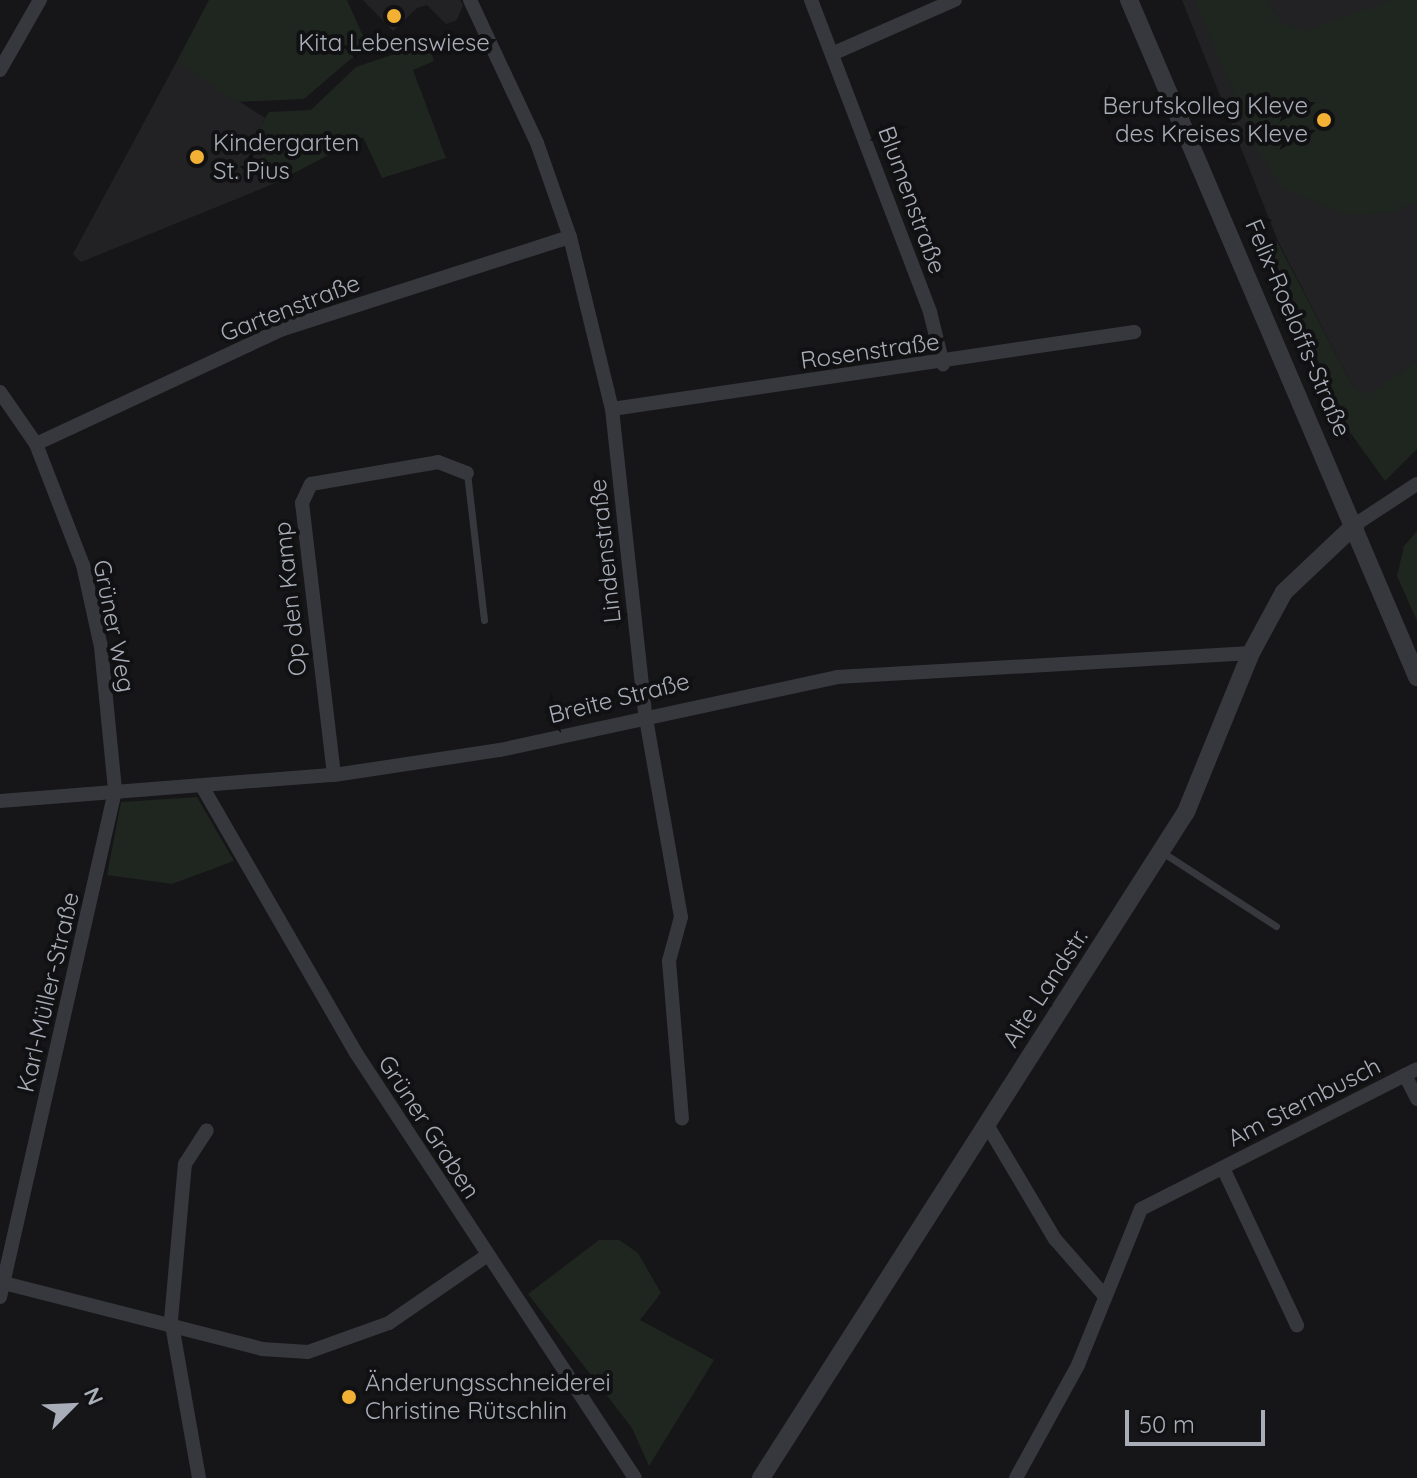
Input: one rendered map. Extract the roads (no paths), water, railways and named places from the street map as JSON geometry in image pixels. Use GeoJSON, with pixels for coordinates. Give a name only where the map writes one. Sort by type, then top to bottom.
{"type":"FeatureCollection","features":[{"type":"Feature","properties":{"kind":"street"},"geometry":{"type":"LineString","coordinates":[[0,70],[40,0]]}},
{"type":"Feature","properties":{"kind":"street","name":"Lindenstraße"},"geometry":{"type":"LineString","coordinates":[[470,0],[537,143],[570,237],[612,409],[645,713],[681,917],[669,961],[682,1118]]}},
{"type":"Feature","properties":{"kind":"street","name":"Blumenstraße"},"geometry":{"type":"LineString","coordinates":[[811,0],[834,53],[943,364]]}},
{"type":"Feature","properties":{"kind":"street"},"geometry":{"type":"LineString","coordinates":[[834,53],[955,0]]}},
{"type":"Feature","properties":{"kind":"street","name":"Felix-Roeloffs-Straße"},"geometry":{"type":"LineString","coordinates":[[1129,0],[1356,524],[1417,677]]}},
{"type":"Feature","properties":{"kind":"street","name":"Gartenstraße"},"geometry":{"type":"LineString","coordinates":[[36,444],[283,329],[570,237]]}},
{"type":"Feature","properties":{"kind":"street","name":"Rosenstraße"},"geometry":{"type":"LineString","coordinates":[[612,409],[943,364],[1134,332]]}},
{"type":"Feature","properties":{"kind":"street","name":"Grüner Weg"},"geometry":{"type":"LineString","coordinates":[[0,392],[36,444],[83,565],[101,647],[115,791]]}},
{"type":"Feature","properties":{"kind":"street","name":"Op den Kamp"},"geometry":{"type":"LineString","coordinates":[[334,775],[302,503],[311,484],[438,462],[467,473]]}},
{"type":"Feature","properties":{"kind":"street"},"geometry":{"type":"LineString","coordinates":[[1356,524],[1417,484]]}},
{"type":"Feature","properties":{"kind":"street","name":"Alte Landstr."},"geometry":{"type":"LineString","coordinates":[[761,1478],[1205,776],[1251,653],[1295,577],[1356,524]]}},
{"type":"Feature","properties":{"kind":"street","name":"Breite Straße"},"geometry":{"type":"LineString","coordinates":[[0,801],[115,791],[203,788],[334,775],[500,750],[645,713],[837,677],[1251,653]]}},
{"type":"Feature","properties":{"kind":"street","name":"Grüner Graben"},"geometry":{"type":"LineString","coordinates":[[203,788],[356,1053],[486,1256],[635,1478]]}},
{"type":"Feature","properties":{"kind":"street","name":"Karl-Müller-Straße"},"geometry":{"type":"LineString","coordinates":[[1,1287],[115,791]]}},
{"type":"Feature","properties":{"kind":"street","name":"Am Sternbusch"},"geometry":{"type":"LineString","coordinates":[[1016,1478],[1078,1365],[1103,1294],[1141,1209],[1411,1072],[1417,1099]]}},
{"type":"Feature","properties":{"kind":"street"},"geometry":{"type":"LineString","coordinates":[[986,1123],[1061,1249],[1103,1294]]}},
{"type":"Feature","properties":{"kind":"street"},"geometry":{"type":"LineString","coordinates":[[199,1478],[171,1320],[185,1164],[207,1130]]}},
{"type":"Feature","properties":{"kind":"street","name":"Am Sternbusch"},"geometry":{"type":"LineString","coordinates":[[1223,1168],[1297,1325]]}},
{"type":"Feature","properties":{"kind":"street"},"geometry":{"type":"LineString","coordinates":[[1,1287],[171,1320],[262,1349],[325,1350],[389,1323],[486,1256]]}},
{"type":"Feature","properties":{"kind":"lane"},"geometry":{"type":"LineString","coordinates":[[467,473],[484,620]]}},
{"type":"Feature","properties":{"kind":"lane"},"geometry":{"type":"LineString","coordinates":[[1160,850],[1276,926]]}},
{"type":"Feature","properties":{"kind":"place","name":"Kita Lebenswiese"},"geometry":{"type":"Point","coordinates":[394,16]}},
{"type":"Feature","properties":{"kind":"place","name":"Berufskolleg Kleve des Kreises Kleve"},"geometry":{"type":"Point","coordinates":[1324,120]}},
{"type":"Feature","properties":{"kind":"place","name":"Kindergarten St. Pius"},"geometry":{"type":"Point","coordinates":[197,157]}},
{"type":"Feature","properties":{"kind":"place","name":"Änderungsschneiderei Christine Rütschlin"},"geometry":{"type":"Point","coordinates":[349,1397]}}]}
